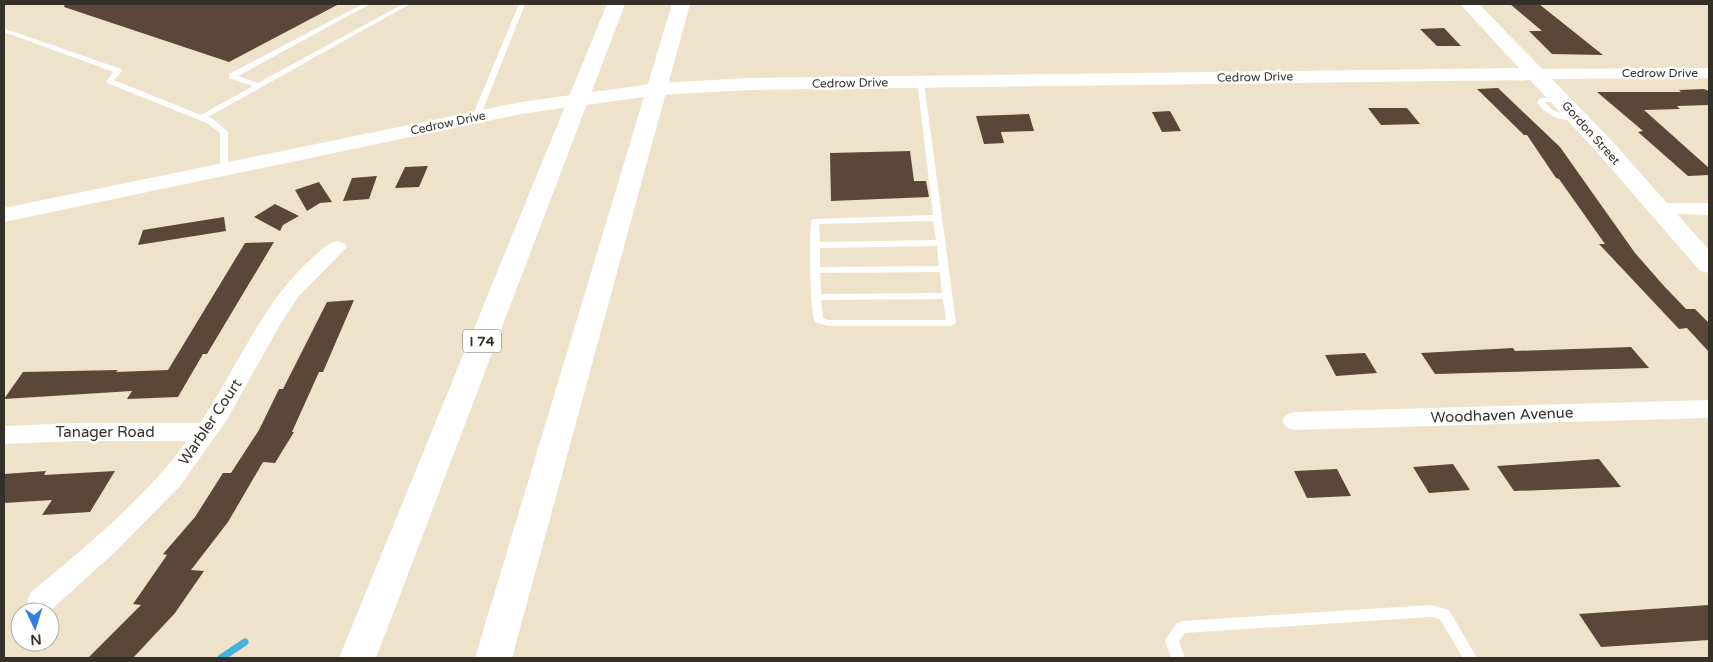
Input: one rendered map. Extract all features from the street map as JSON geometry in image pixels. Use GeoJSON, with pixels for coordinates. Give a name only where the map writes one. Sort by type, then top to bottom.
{"type":"FeatureCollection","features":[{"type":"Feature","properties":{"kind":"main road","name":"I 74"},"geometry":{"type":"LineString","coordinates":[[357,658],[616,4]]}},
{"type":"Feature","properties":{"kind":"main road"},"geometry":{"type":"LineString","coordinates":[[493,658],[681,4]]}},
{"type":"Feature","properties":{"kind":"main road","name":"Gordon Street"},"geometry":{"type":"LineString","coordinates":[[1469,4],[1569,108],[1709,265]]}},
{"type":"Feature","properties":{"kind":"main road","name":"Cedrow Drive"},"geometry":{"type":"LineString","coordinates":[[4,215],[521,108],[613,94],[704,86],[1536,74]]}},
{"type":"Feature","properties":{"kind":"street","name":"Cedrow Drive"},"geometry":{"type":"LineString","coordinates":[[1536,74],[1709,73]]}},
{"type":"Feature","properties":{"kind":"street"},"geometry":{"type":"LineString","coordinates":[[1658,209],[1709,209]]}},
{"type":"Feature","properties":{"kind":"street","name":"Warbler Court"},"geometry":{"type":"LineString","coordinates":[[41,601],[133,519],[175,474],[207,432],[292,292],[314,267],[337,247]]}},
{"type":"Feature","properties":{"kind":"street","name":"Woodhaven Avenue"},"geometry":{"type":"LineString","coordinates":[[1294,421],[1709,409]]}},
{"type":"Feature","properties":{"kind":"street","name":"Tanager Road"},"geometry":{"type":"LineString","coordinates":[[4,435],[79,432],[207,432]]}},
{"type":"Feature","properties":{"kind":"lane"},"geometry":{"type":"LineString","coordinates":[[258,86],[232,76],[367,4]]}},
{"type":"Feature","properties":{"kind":"lane"},"geometry":{"type":"LineString","coordinates":[[201,118],[407,4]]}},
{"type":"Feature","properties":{"kind":"lane"},"geometry":{"type":"LineString","coordinates":[[476,117],[522,4]]}},
{"type":"Feature","properties":{"kind":"lane"},"geometry":{"type":"LineString","coordinates":[[4,30],[118,71],[110,81],[201,118],[224,132],[224,169]]}},
{"type":"Feature","properties":{"kind":"lane"},"geometry":{"type":"LineString","coordinates":[[920,82],[951,323],[828,323],[818,320],[815,221],[937,218]]}},
{"type":"Feature","properties":{"kind":"lane"},"geometry":{"type":"LineString","coordinates":[[815,246],[940,243]]}},
{"type":"Feature","properties":{"kind":"lane"},"geometry":{"type":"LineString","coordinates":[[816,270],[944,269]]}},
{"type":"Feature","properties":{"kind":"lane"},"geometry":{"type":"LineString","coordinates":[[816,297],[948,296]]}},
{"type":"Feature","properties":{"kind":"lane"},"geometry":{"type":"LineString","coordinates":[[1178,658],[1172,640],[1182,627],[1431,611],[1444,614],[1470,658]]}},
{"type":"Feature","properties":{"kind":"building"},"geometry":{"type":"Polygon","coordinates":[[[65,4],[339,4],[229,62],[64,7],[65,4]]]}},
{"type":"Feature","properties":{"kind":"building"},"geometry":{"type":"Polygon","coordinates":[[[1510,4],[1539,4],[1603,55],[1552,54],[1529,31],[1542,31],[1510,4]]]}},
{"type":"Feature","properties":{"kind":"building"},"geometry":{"type":"Polygon","coordinates":[[[1444,28],[1461,46],[1437,46],[1420,29],[1444,28]]]}},
{"type":"Feature","properties":{"kind":"building"},"geometry":{"type":"Polygon","coordinates":[[[1498,88],[1560,147],[1635,253],[1664,286],[1686,309],[1695,309],[1709,323],[1709,352],[1687,328],[1679,329],[1599,244],[1605,244],[1527,135],[1524,135],[1477,89],[1498,88]]]}},
{"type":"Feature","properties":{"kind":"building"},"geometry":{"type":"Polygon","coordinates":[[[1704,89],[1709,91],[1709,105],[1677,106],[1680,109],[1644,110],[1709,168],[1709,175],[1688,176],[1638,132],[1643,131],[1597,92],[1681,92],[1679,90],[1704,89]]]}},
{"type":"Feature","properties":{"kind":"building"},"geometry":{"type":"Polygon","coordinates":[[[1368,108],[1407,108],[1420,124],[1381,125],[1368,108]]]}},
{"type":"Feature","properties":{"kind":"building"},"geometry":{"type":"Polygon","coordinates":[[[1170,111],[1181,131],[1162,132],[1152,112],[1170,111]]]}},
{"type":"Feature","properties":{"kind":"building"},"geometry":{"type":"Polygon","coordinates":[[[1029,114],[1034,131],[1001,132],[1004,143],[984,144],[976,116],[1029,114]]]}},
{"type":"Feature","properties":{"kind":"building"},"geometry":{"type":"Polygon","coordinates":[[[910,151],[914,181],[926,181],[929,197],[831,201],[830,153],[910,151]]]}},
{"type":"Feature","properties":{"kind":"building"},"geometry":{"type":"Polygon","coordinates":[[[428,166],[419,187],[395,188],[405,167],[428,166]]]}},
{"type":"Feature","properties":{"kind":"building"},"geometry":{"type":"Polygon","coordinates":[[[377,176],[369,199],[343,201],[352,178],[377,176]]]}},
{"type":"Feature","properties":{"kind":"building"},"geometry":{"type":"Polygon","coordinates":[[[319,182],[332,202],[320,203],[307,211],[295,190],[319,182]]]}},
{"type":"Feature","properties":{"kind":"building"},"geometry":{"type":"Polygon","coordinates":[[[275,204],[299,216],[283,225],[280,231],[254,217],[275,204]]]}},
{"type":"Feature","properties":{"kind":"building"},"geometry":{"type":"Polygon","coordinates":[[[224,217],[226,231],[138,245],[143,230],[224,217]]]}},
{"type":"Feature","properties":{"kind":"building"},"geometry":{"type":"Polygon","coordinates":[[[274,242],[207,354],[203,354],[178,397],[127,399],[132,391],[4,399],[23,372],[168,370],[245,243],[274,242]]]}},
{"type":"Feature","properties":{"kind":"building"},"geometry":{"type":"Polygon","coordinates":[[[354,300],[323,372],[319,372],[292,432],[294,432],[275,463],[263,462],[228,522],[191,570],[204,571],[175,613],[133,658],[88,658],[141,605],[133,604],[167,555],[163,554],[195,517],[223,473],[231,473],[259,430],[279,389],[283,389],[327,302],[354,300]]]}},
{"type":"Feature","properties":{"kind":"building"},"geometry":{"type":"Polygon","coordinates":[[[1631,347],[1649,368],[1435,374],[1421,353],[1513,348],[1515,351],[1631,347]]]}},
{"type":"Feature","properties":{"kind":"building"},"geometry":{"type":"Polygon","coordinates":[[[1365,353],[1377,373],[1336,376],[1325,355],[1365,353]]]}},
{"type":"Feature","properties":{"kind":"building"},"geometry":{"type":"Polygon","coordinates":[[[1599,459],[1621,487],[1514,491],[1497,466],[1599,459]]]}},
{"type":"Feature","properties":{"kind":"building"},"geometry":{"type":"Polygon","coordinates":[[[1453,464],[1470,490],[1429,493],[1413,467],[1453,464]]]}},
{"type":"Feature","properties":{"kind":"building"},"geometry":{"type":"Polygon","coordinates":[[[1337,469],[1351,496],[1307,498],[1294,471],[1337,469]]]}},
{"type":"Feature","properties":{"kind":"building"},"geometry":{"type":"Polygon","coordinates":[[[46,471],[44,475],[115,471],[90,512],[42,515],[52,500],[4,503],[4,474],[46,471]]]}},
{"type":"Feature","properties":{"kind":"building"},"geometry":{"type":"Polygon","coordinates":[[[1709,605],[1709,640],[1601,647],[1579,614],[1709,605]]]}},
{"type":"Feature","properties":{"kind":"waterway"},"geometry":{"type":"LineString","coordinates":[[221,658],[245,642]]}}]}
